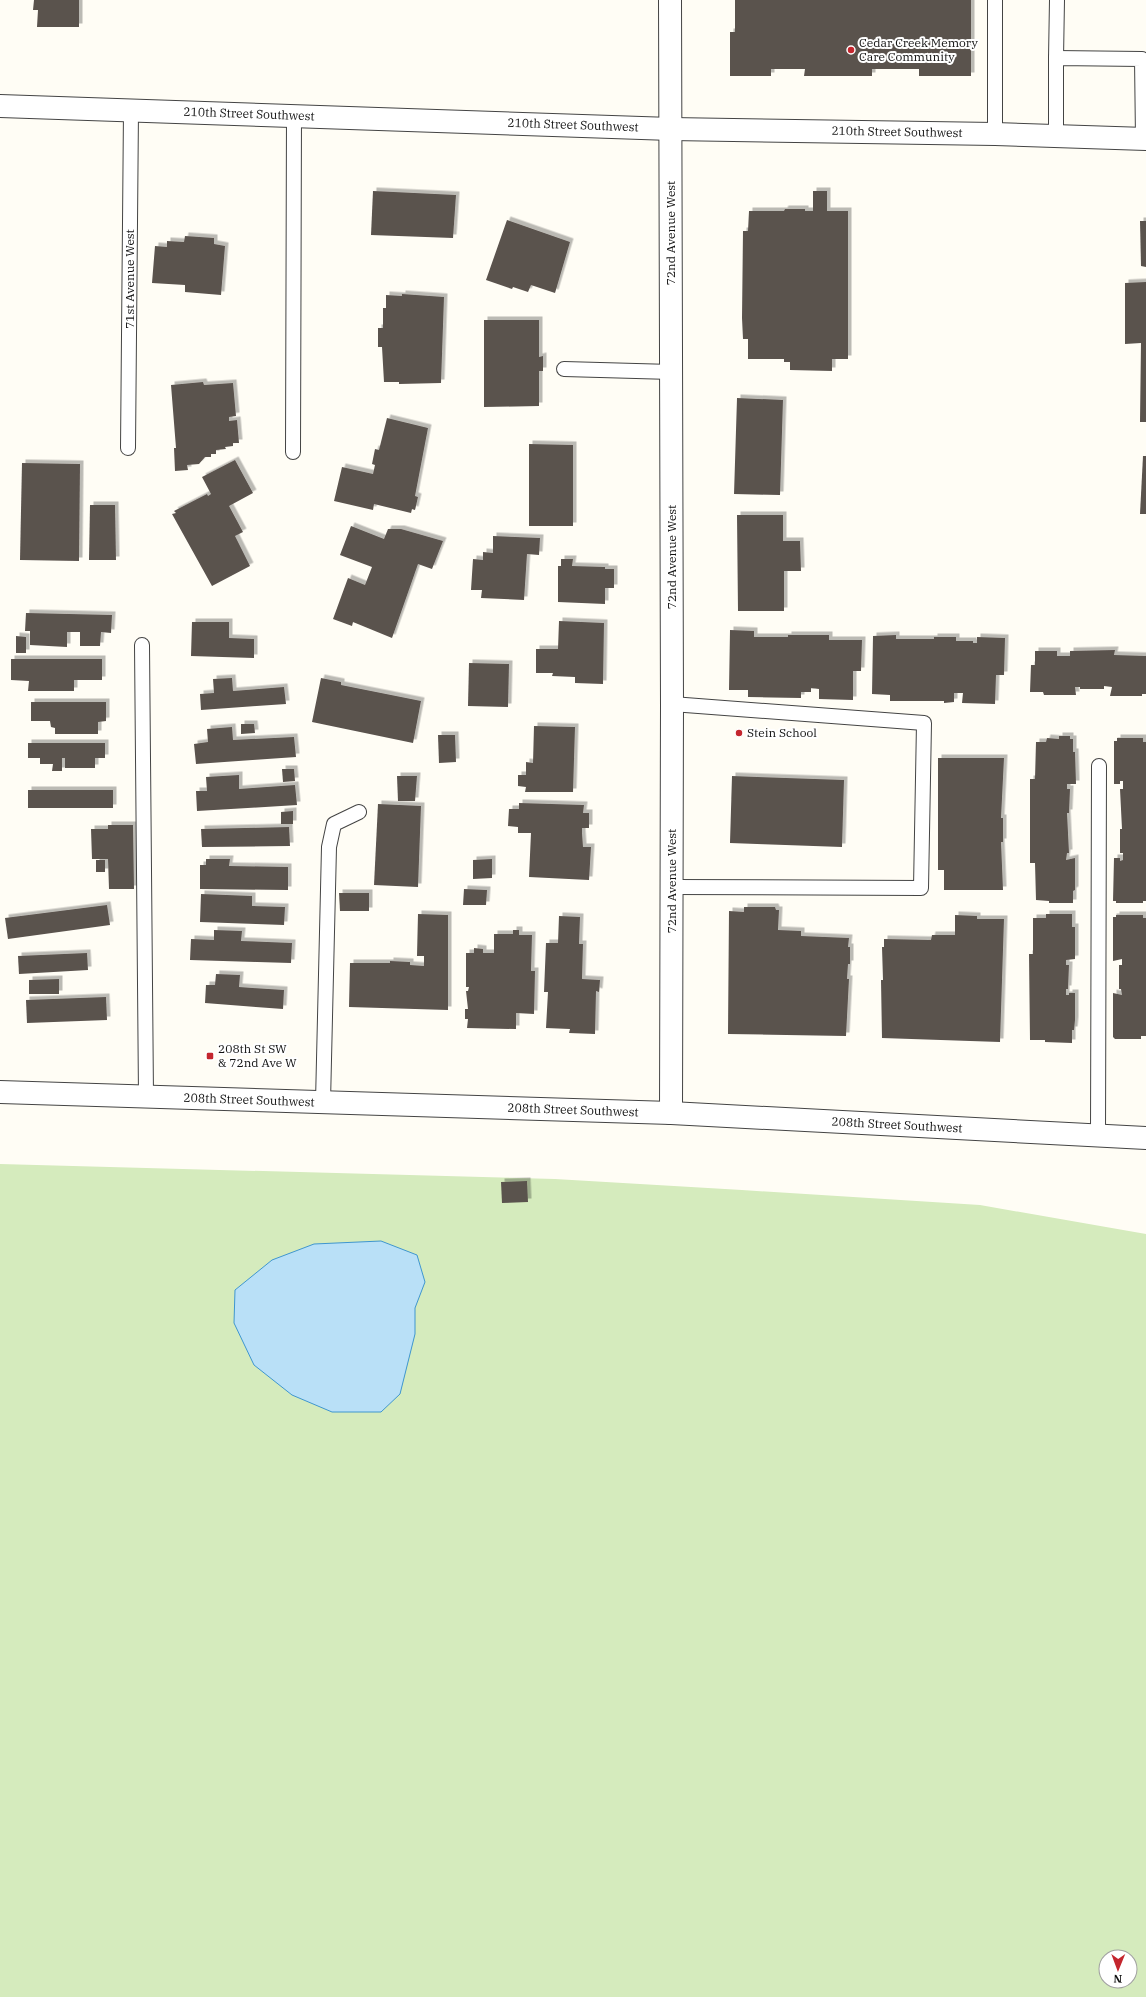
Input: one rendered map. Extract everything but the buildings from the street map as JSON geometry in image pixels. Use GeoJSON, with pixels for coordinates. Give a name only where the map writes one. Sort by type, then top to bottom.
{"type":"FeatureCollection","features":[{"type":"Feature","properties":{"kind":"street","name":"72nd Avenue West"},"geometry":{"type":"LineString","coordinates":[[670,0],[672,372],[671,1113]]}},
{"type":"Feature","properties":{"kind":"street","name":"210th Street Southwest"},"geometry":{"type":"LineString","coordinates":[[0,106],[671,129],[995,134],[1144,139]]}},
{"type":"Feature","properties":{"kind":"street","name":"208th Street Southwest"},"geometry":{"type":"LineString","coordinates":[[0,1092],[671,1113],[1146,1138]]}},
{"type":"Feature","properties":{"kind":"lane"},"geometry":{"type":"LineString","coordinates":[[995,0],[995,134]]}},
{"type":"Feature","properties":{"kind":"lane"},"geometry":{"type":"LineString","coordinates":[[1056,136],[1057,0]]}},
{"type":"Feature","properties":{"kind":"lane"},"geometry":{"type":"LineString","coordinates":[[1056,58],[1142,59],[1144,139]]}},
{"type":"Feature","properties":{"kind":"lane","name":"71st Avenue West"},"geometry":{"type":"LineString","coordinates":[[128,448],[131,110]]}},
{"type":"Feature","properties":{"kind":"lane"},"geometry":{"type":"LineString","coordinates":[[293,452],[294,115]]}},
{"type":"Feature","properties":{"kind":"lane"},"geometry":{"type":"LineString","coordinates":[[564,369],[672,372]]}},
{"type":"Feature","properties":{"kind":"lane"},"geometry":{"type":"LineString","coordinates":[[142,645],[146,1096]]}},
{"type":"Feature","properties":{"kind":"lane"},"geometry":{"type":"LineString","coordinates":[[672,704],[924,723],[921,888],[672,887]]}},
{"type":"Feature","properties":{"kind":"lane"},"geometry":{"type":"LineString","coordinates":[[1098,1135],[1099,766]]}},
{"type":"Feature","properties":{"kind":"lane"},"geometry":{"type":"LineString","coordinates":[[323,1102],[328,847],[334,824],[359,812]]}},
{"type":"Feature","properties":{"kind":"green space"},"geometry":{"type":"Polygon","coordinates":[[[0,1164],[555,1179],[742,1190],[980,1205],[1146,1234],[1146,1997],[0,1997],[0,1164]]]}},
{"type":"Feature","properties":{"kind":"water"},"geometry":{"type":"Polygon","coordinates":[[[381,1241],[417,1255],[425,1282],[415,1308],[415,1334],[400,1394],[381,1412],[332,1412],[292,1395],[254,1365],[234,1323],[235,1290],[272,1260],[314,1244],[381,1241]]]}},
{"type":"Feature","properties":{"kind":"place","name":"Cedar Creek Memory Care Community"},"geometry":{"type":"Point","coordinates":[851,50]}},
{"type":"Feature","properties":{"kind":"place","name":"Stein School"},"geometry":{"type":"Point","coordinates":[739,733]}},
{"type":"Feature","properties":{"kind":"place","name":"208th St SW & 72nd Ave W"},"geometry":{"type":"Point","coordinates":[210,1056]}}]}
